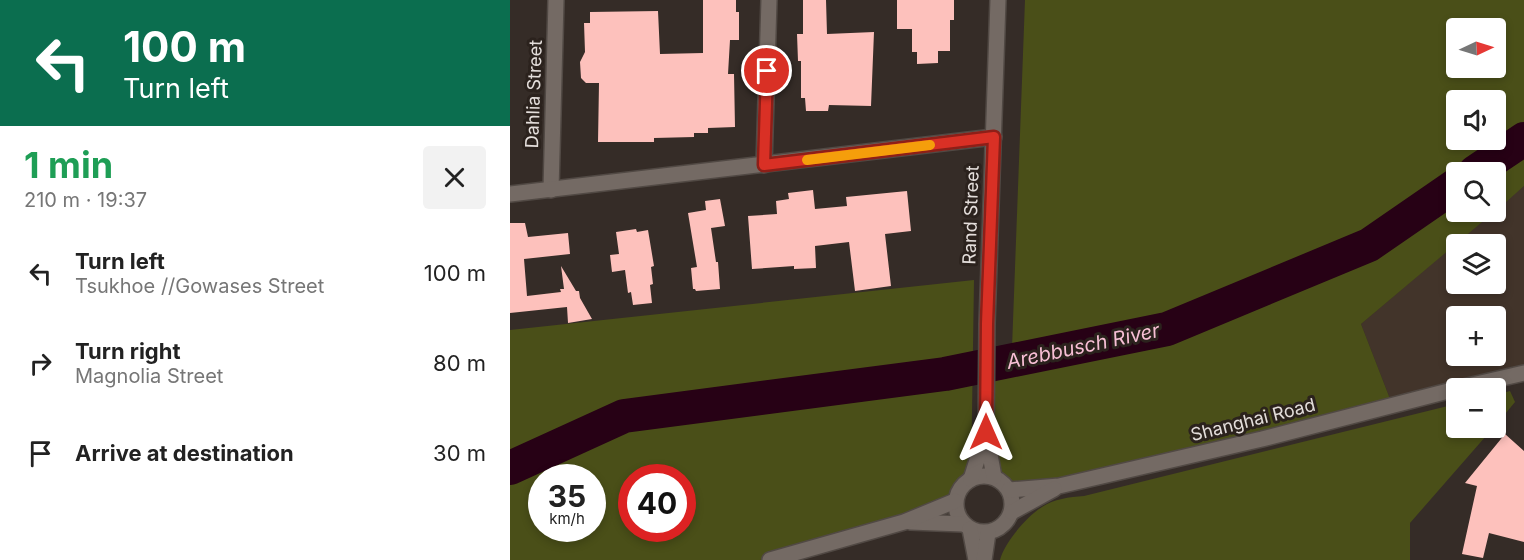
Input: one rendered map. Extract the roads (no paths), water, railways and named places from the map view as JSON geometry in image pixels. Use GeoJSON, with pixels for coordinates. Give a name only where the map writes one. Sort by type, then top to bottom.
{"type":"FeatureCollection","features":[{"type":"Feature","properties":{"kind":"street","name":"Dahlia Street"},"geometry":{"type":"LineString","coordinates":[[551,190],[556,0]]}},
{"type":"Feature","properties":{"kind":"street"},"geometry":{"type":"LineString","coordinates":[[764,165],[769,0]]}},
{"type":"Feature","properties":{"kind":"street","name":"Rand Street"},"geometry":{"type":"LineString","coordinates":[[994,477],[986,428],[987,324],[998,0]]}},
{"type":"Feature","properties":{"kind":"street"},"geometry":{"type":"LineString","coordinates":[[510,194],[994,137]]}},
{"type":"Feature","properties":{"kind":"street","name":"Shanghai Road"},"geometry":{"type":"LineString","coordinates":[[1503,378],[1524,373]]}},
{"type":"Feature","properties":{"kind":"street","name":"Shanghai Road"},"geometry":{"type":"LineString","coordinates":[[1059,486],[1262,439],[1446,392]]}},
{"type":"Feature","properties":{"kind":"street","name":"Rand Street"},"geometry":{"type":"LineString","coordinates":[[971,479],[986,428]]}},
{"type":"Feature","properties":{"kind":"street"},"geometry":{"type":"LineString","coordinates":[[904,522],[966,526],[988,533],[999,529],[1007,522],[1012,512],[1012,501],[1009,490],[994,477],[978,476],[971,479],[960,488],[955,501],[957,513],[966,526],[976,560]]}},
{"type":"Feature","properties":{"kind":"street"},"geometry":{"type":"LineString","coordinates":[[1009,490],[1059,486]]}},
{"type":"Feature","properties":{"kind":"street"},"geometry":{"type":"LineString","coordinates":[[1012,512],[1059,486]]}},
{"type":"Feature","properties":{"kind":"street"},"geometry":{"type":"LineString","coordinates":[[770,560],[904,522],[955,501]]}},
{"type":"Feature","properties":{"kind":"street"},"geometry":{"type":"LineString","coordinates":[[984,560],[988,533]]}},
{"type":"Feature","properties":{"kind":"waterway","name":"Arebbusch River"},"geometry":{"type":"LineString","coordinates":[[1490,162],[1524,139]]}},
{"type":"Feature","properties":{"kind":"waterway","name":"Arebbusch River"},"geometry":{"type":"LineString","coordinates":[[510,468],[624,416],[945,374],[1167,329],[1369,245],[1446,192]]}}]}
